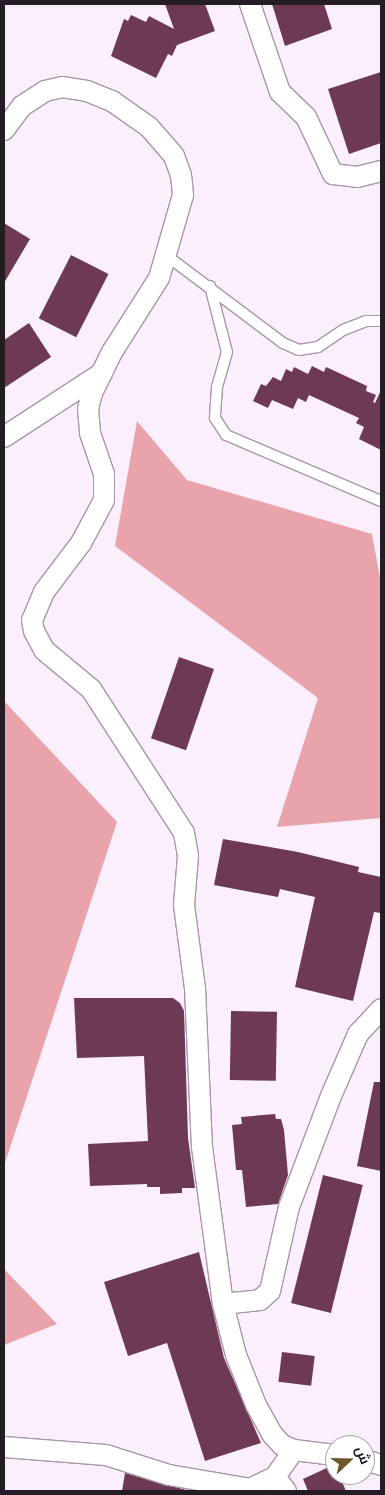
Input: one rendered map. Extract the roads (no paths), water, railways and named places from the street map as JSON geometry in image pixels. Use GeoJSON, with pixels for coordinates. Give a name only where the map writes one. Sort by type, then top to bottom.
{"type":"FeatureCollection","features":[{"type":"Feature","properties":{"kind":"street"},"geometry":{"type":"LineString","coordinates":[[250,4],[280,92],[306,117],[333,174],[357,177],[381,171]]}},
{"type":"Feature","properties":{"kind":"street"},"geometry":{"type":"LineString","coordinates":[[4,130],[33,98],[62,87],[86,91],[112,101],[149,127],[174,156],[181,175],[183,195],[167,256],[144,306],[102,373],[88,408],[90,433],[104,474],[104,500],[81,543],[44,592],[32,620],[34,631],[44,650],[91,689],[184,832],[188,856],[184,904],[195,988],[202,1147],[223,1304],[236,1355],[256,1405],[272,1434],[282,1445],[294,1450],[325,1454]]}},
{"type":"Feature","properties":{"kind":"street"},"geometry":{"type":"LineString","coordinates":[[4,437],[102,373]]}},
{"type":"Feature","properties":{"kind":"street"},"geometry":{"type":"LineString","coordinates":[[223,1304],[260,1300],[270,1291],[289,1207],[331,1096],[358,1034],[381,1009]]}},
{"type":"Feature","properties":{"kind":"street"},"geometry":{"type":"LineString","coordinates":[[4,1447],[106,1455],[169,1476],[250,1489],[281,1484],[294,1450]]}},
{"type":"Feature","properties":{"kind":"lane"},"geometry":{"type":"LineString","coordinates":[[167,256],[210,286],[283,343],[299,350],[318,347],[343,330],[366,321],[381,320]]}},
{"type":"Feature","properties":{"kind":"lane"},"geometry":{"type":"LineString","coordinates":[[210,286],[226,352],[217,387],[215,418],[226,435],[381,501]]}}]}
